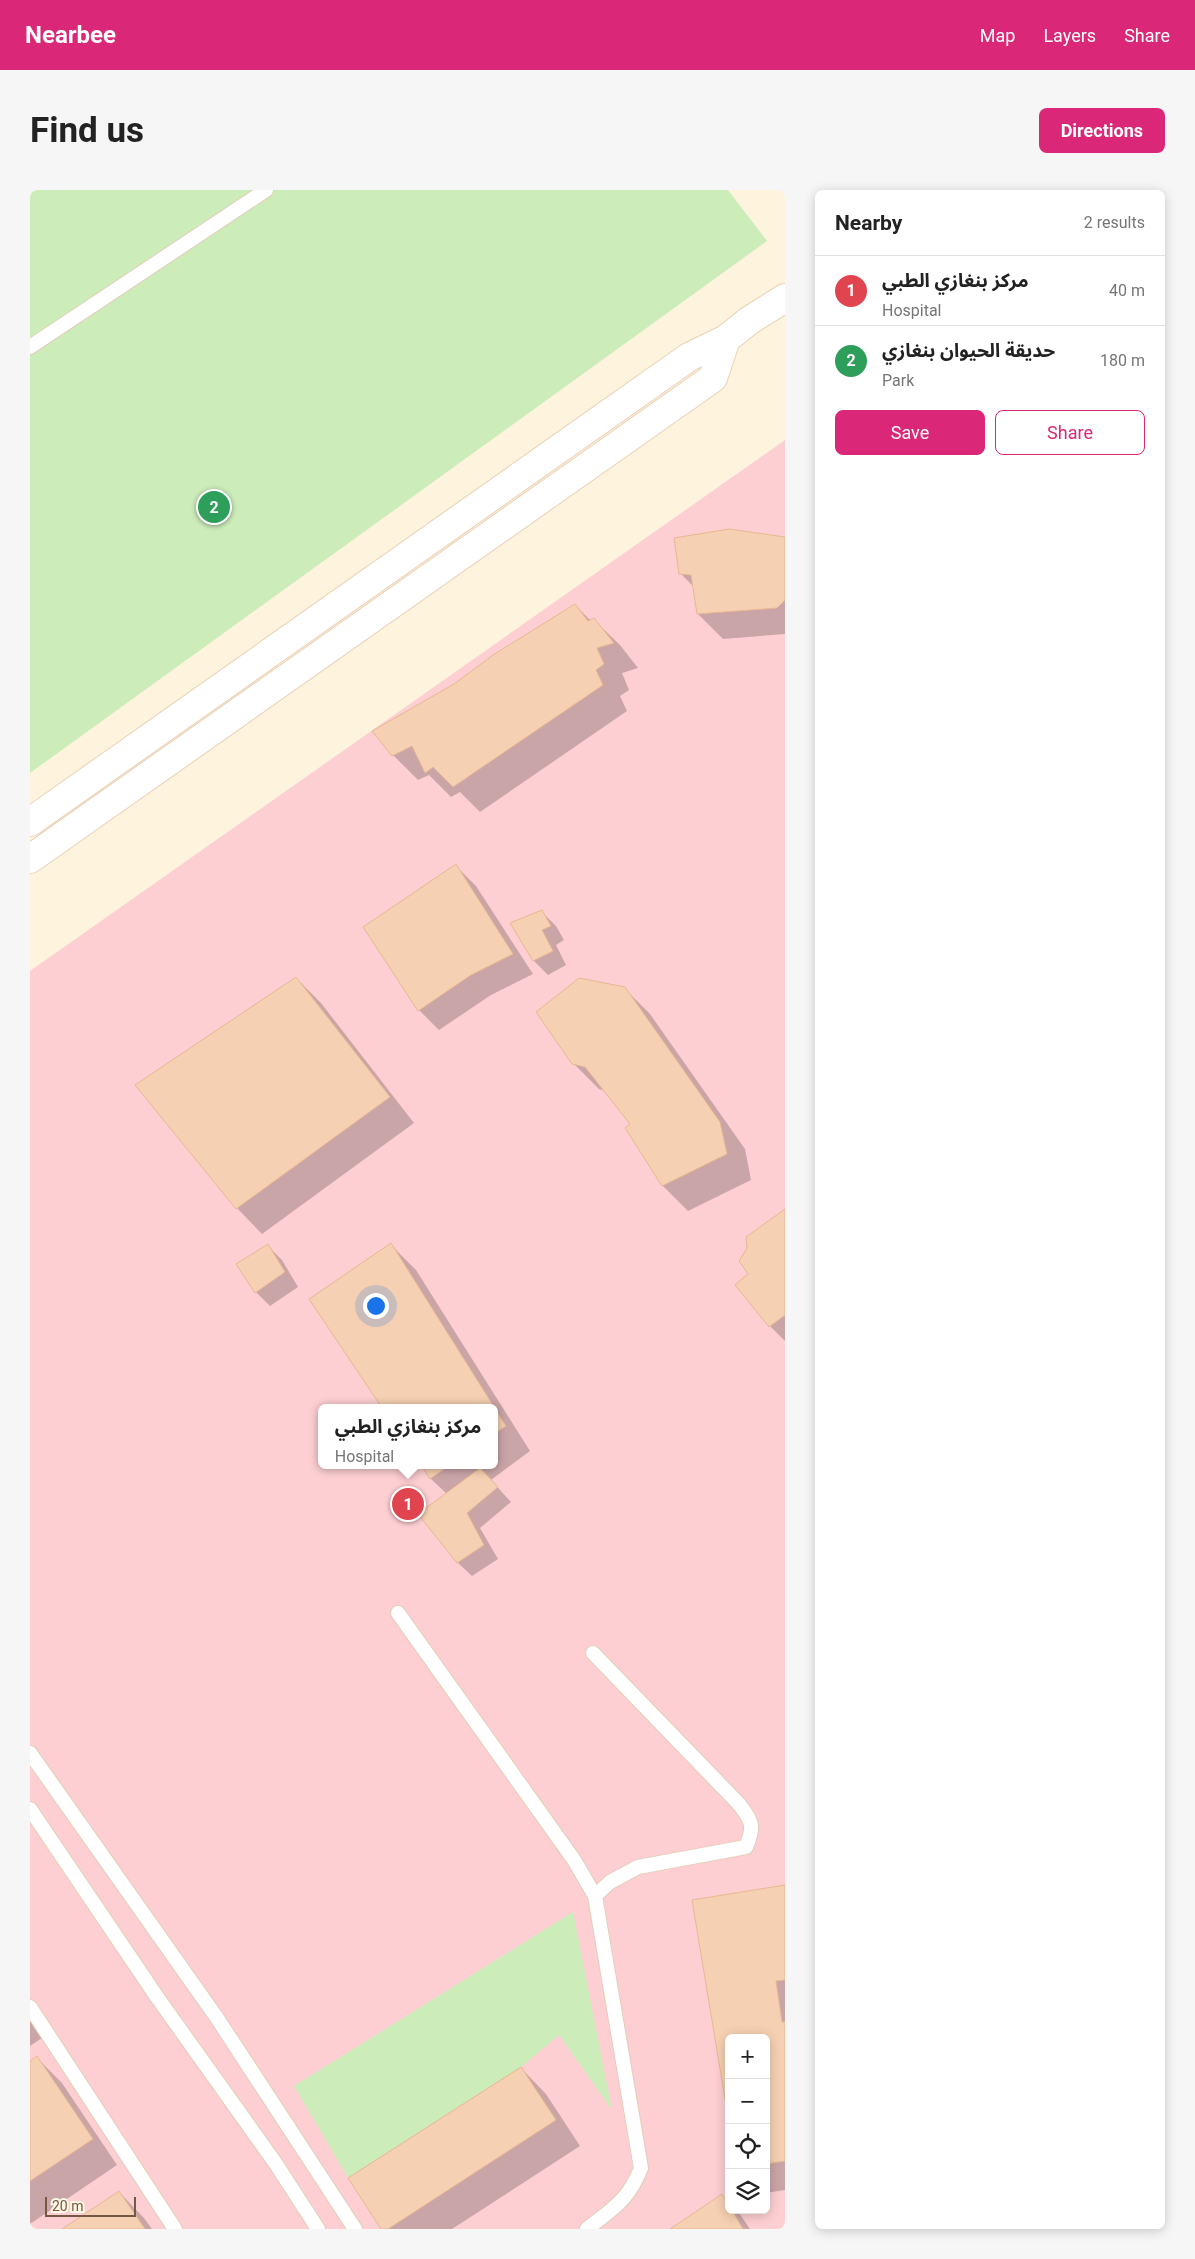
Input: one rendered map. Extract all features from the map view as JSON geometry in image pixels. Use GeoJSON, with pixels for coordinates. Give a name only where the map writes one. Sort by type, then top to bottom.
{"type":"FeatureCollection","features":[{"type":"Feature","properties":{"kind":"main road"},"geometry":{"type":"LineString","coordinates":[[750,320],[785,279]]}},
{"type":"Feature","properties":{"kind":"main road"},"geometry":{"type":"LineString","coordinates":[[30,822],[689,357],[726,340],[750,320],[785,298]]}},
{"type":"Feature","properties":{"kind":"main road"},"geometry":{"type":"LineString","coordinates":[[30,859],[713,378],[726,340]]}},
{"type":"Feature","properties":{"kind":"main road"},"geometry":{"type":"LineString","coordinates":[[414,551],[432,576]]}},
{"type":"Feature","properties":{"kind":"lane"},"geometry":{"type":"LineString","coordinates":[[30,347],[266,190]]}},
{"type":"Feature","properties":{"kind":"lane"},"geometry":{"type":"LineString","coordinates":[[398,1613],[574,1860],[595,1896],[641,2168],[634,2188],[620,2203],[587,2229]]}},
{"type":"Feature","properties":{"kind":"lane"},"geometry":{"type":"LineString","coordinates":[[592,1652],[738,1803],[751,1818],[752,1834],[746,1847],[638,1867],[610,1882],[595,1896]]}},
{"type":"Feature","properties":{"kind":"lane"},"geometry":{"type":"LineString","coordinates":[[30,1753],[217,2018],[355,2229]]}},
{"type":"Feature","properties":{"kind":"lane"},"geometry":{"type":"LineString","coordinates":[[30,1809],[157,1997],[276,2164],[318,2229]]}},
{"type":"Feature","properties":{"kind":"lane"},"geometry":{"type":"LineString","coordinates":[[30,2007],[176,2229]]}},
{"type":"Feature","properties":{"kind":"shaded area"},"geometry":{"type":"Polygon","coordinates":[[[785,440],[785,2229],[30,2229],[30,971],[785,440]]]}},
{"type":"Feature","properties":{"kind":"green space"},"geometry":{"type":"Polygon","coordinates":[[[30,190],[728,190],[767,241],[30,773],[30,190]]]}},
{"type":"Feature","properties":{"kind":"green space"},"geometry":{"type":"Polygon","coordinates":[[[573,1912],[612,2110],[559,2035],[521,2067],[348,2178],[294,2086],[573,1912]]]}},
{"type":"Feature","properties":{"kind":"building"},"geometry":{"type":"Polygon","coordinates":[[[729,529],[785,537],[785,600],[777,608],[697,614],[691,575],[679,574],[674,538],[729,529]]]}},
{"type":"Feature","properties":{"kind":"building"},"geometry":{"type":"Polygon","coordinates":[[[575,604],[588,621],[594,618],[614,643],[597,648],[604,664],[596,670],[603,685],[453,787],[433,767],[425,773],[412,746],[392,756],[372,731],[454,684],[493,655],[575,604]]]}},
{"type":"Feature","properties":{"kind":"building"},"geometry":{"type":"Polygon","coordinates":[[[456,864],[513,954],[471,975],[418,1011],[363,927],[456,864]]]}},
{"type":"Feature","properties":{"kind":"building"},"geometry":{"type":"Polygon","coordinates":[[[542,910],[551,926],[542,930],[553,951],[533,961],[510,923],[542,910]]]}},
{"type":"Feature","properties":{"kind":"building"},"geometry":{"type":"Polygon","coordinates":[[[296,977],[390,1097],[236,1209],[135,1085],[296,977]]]}},
{"type":"Feature","properties":{"kind":"building"},"geometry":{"type":"Polygon","coordinates":[[[579,978],[625,987],[720,1122],[727,1154],[662,1186],[625,1128],[630,1124],[585,1067],[572,1064],[536,1012],[579,978]]]}},
{"type":"Feature","properties":{"kind":"building"},"geometry":{"type":"Polygon","coordinates":[[[785,1209],[785,1315],[769,1327],[735,1285],[748,1274],[739,1261],[747,1248],[746,1237],[785,1209]]]}},
{"type":"Feature","properties":{"kind":"building"},"geometry":{"type":"Polygon","coordinates":[[[391,1243],[492,1404],[379,1404],[309,1299],[391,1243]]]}},
{"type":"Feature","properties":{"kind":"building"},"geometry":{"type":"Polygon","coordinates":[[[268,1244],[285,1272],[255,1293],[236,1264],[268,1244]]]}},
{"type":"Feature","properties":{"kind":"building"},"geometry":{"type":"Polygon","coordinates":[[[498,1413],[506,1426],[498,1431],[498,1413]]]}},
{"type":"Feature","properties":{"kind":"building"},"geometry":{"type":"Polygon","coordinates":[[[424,1469],[444,1469],[430,1479],[424,1469]]]}},
{"type":"Feature","properties":{"kind":"building"},"geometry":{"type":"Polygon","coordinates":[[[479,1469],[481,1469],[498,1487],[467,1513],[484,1545],[457,1563],[418,1514],[479,1469]]]}},
{"type":"Feature","properties":{"kind":"building"},"geometry":{"type":"Polygon","coordinates":[[[785,1885],[785,1980],[776,1981],[782,2022],[785,2022],[785,2161],[770,2163],[770,2034],[725,2034],[725,2099],[692,1900],[785,1885]]]}},
{"type":"Feature","properties":{"kind":"building"},"geometry":{"type":"Polygon","coordinates":[[[37,2056],[93,2139],[30,2181],[30,2061],[37,2056]]]}},
{"type":"Feature","properties":{"kind":"building"},"geometry":{"type":"Polygon","coordinates":[[[521,2067],[556,2120],[388,2229],[381,2229],[348,2178],[521,2067]]]}},
{"type":"Feature","properties":{"kind":"building"},"geometry":{"type":"Polygon","coordinates":[[[119,2191],[145,2229],[62,2229],[119,2191]]]}},
{"type":"Feature","properties":{"kind":"building"},"geometry":{"type":"Polygon","coordinates":[[[722,2194],[725,2199],[725,2214],[734,2214],[743,2229],[670,2229],[722,2194]]]}},
{"type":"Feature","properties":{"kind":"place","name":"حديقة الحيوان بنغازي"},"geometry":{"type":"Point","coordinates":[214,507]}},
{"type":"Feature","properties":{"kind":"place","name":"مركز بنغازي الطبي"},"geometry":{"type":"Point","coordinates":[408,1504]}}]}
